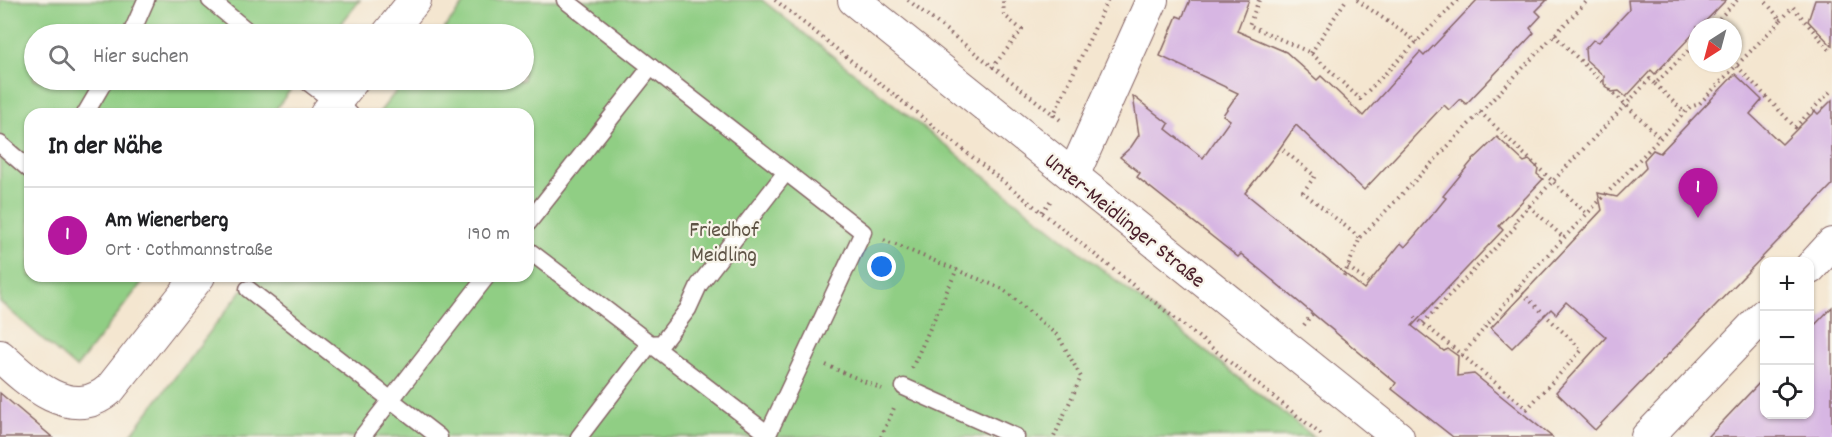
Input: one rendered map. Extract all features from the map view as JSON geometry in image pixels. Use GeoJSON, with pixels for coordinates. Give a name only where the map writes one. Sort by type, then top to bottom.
{"type":"FeatureCollection","features":[{"type":"Feature","properties":{"kind":"street"},"geometry":{"type":"LineString","coordinates":[[396,24],[415,0]]}},
{"type":"Feature","properties":{"kind":"street","name":"Unter-Meidlinger Straße"},"geometry":{"type":"LineString","coordinates":[[854,0],[1398,437]]}},
{"type":"Feature","properties":{"kind":"street"},"geometry":{"type":"LineString","coordinates":[[1073,176],[1152,0]]}},
{"type":"Feature","properties":{"kind":"street"},"geometry":{"type":"LineString","coordinates":[[1814,263],[1832,244]]}},
{"type":"Feature","properties":{"kind":"street"},"geometry":{"type":"LineString","coordinates":[[0,356],[34,386],[52,396],[68,401],[92,401],[110,389],[194,282]]}},
{"type":"Feature","properties":{"kind":"street"},"geometry":{"type":"LineString","coordinates":[[1647,437],[1760,319]]}},
{"type":"Feature","properties":{"kind":"lane"},"geometry":{"type":"LineString","coordinates":[[135,24],[146,0]]}},
{"type":"Feature","properties":{"kind":"lane"},"geometry":{"type":"LineString","coordinates":[[210,0],[239,24]]}},
{"type":"Feature","properties":{"kind":"lane"},"geometry":{"type":"LineString","coordinates":[[534,255],[767,435],[863,232],[565,0]]}},
{"type":"Feature","properties":{"kind":"lane"},"geometry":{"type":"LineString","coordinates":[[534,215],[651,67]]}},
{"type":"Feature","properties":{"kind":"lane"},"geometry":{"type":"LineString","coordinates":[[89,108],[99,90]]}},
{"type":"Feature","properties":{"kind":"lane"},"geometry":{"type":"LineString","coordinates":[[321,90],[341,103]]}},
{"type":"Feature","properties":{"kind":"lane"},"geometry":{"type":"LineString","coordinates":[[0,144],[24,165]]}},
{"type":"Feature","properties":{"kind":"lane"},"geometry":{"type":"LineString","coordinates":[[579,437],[650,344],[662,343],[688,309],[699,285],[786,172]]}},
{"type":"Feature","properties":{"kind":"lane"},"geometry":{"type":"LineString","coordinates":[[362,437],[482,282]]}},
{"type":"Feature","properties":{"kind":"lane"},"geometry":{"type":"LineString","coordinates":[[248,289],[439,437]]}},
{"type":"Feature","properties":{"kind":"lane"},"geometry":{"type":"LineString","coordinates":[[902,391],[1016,437]]}},
{"type":"Feature","properties":{"kind":"path"},"geometry":{"type":"LineString","coordinates":[[775,0],[1324,437]]}},
{"type":"Feature","properties":{"kind":"path"},"geometry":{"type":"LineString","coordinates":[[908,0],[1054,115],[1108,0]]}},
{"type":"Feature","properties":{"kind":"path"},"geometry":{"type":"LineString","coordinates":[[971,94],[1022,30],[1004,15],[1003,0]]}},
{"type":"Feature","properties":{"kind":"path"},"geometry":{"type":"LineString","coordinates":[[1259,0],[1249,25],[1311,53],[1360,99],[1458,0]]}},
{"type":"Feature","properties":{"kind":"path"},"geometry":{"type":"LineString","coordinates":[[1311,53],[1346,0]]}},
{"type":"Feature","properties":{"kind":"path"},"geometry":{"type":"LineString","coordinates":[[1357,0],[1418,42]]}},
{"type":"Feature","properties":{"kind":"path"},"geometry":{"type":"LineString","coordinates":[[1344,276],[1360,238],[1588,0]]}},
{"type":"Feature","properties":{"kind":"path"},"geometry":{"type":"LineString","coordinates":[[1720,18],[1737,0]]}},
{"type":"Feature","properties":{"kind":"path"},"geometry":{"type":"LineString","coordinates":[[1764,0],[1781,20]]}},
{"type":"Feature","properties":{"kind":"path"},"geometry":{"type":"LineString","coordinates":[[1742,61],[1793,7],[1832,53]]}},
{"type":"Feature","properties":{"kind":"path"},"geometry":{"type":"LineString","coordinates":[[1554,35],[1660,138]]}},
{"type":"Feature","properties":{"kind":"path"},"geometry":{"type":"LineString","coordinates":[[1655,84],[1688,51]]}},
{"type":"Feature","properties":{"kind":"path"},"geometry":{"type":"LineString","coordinates":[[1742,71],[1795,127],[1832,90]]}},
{"type":"Feature","properties":{"kind":"path"},"geometry":{"type":"LineString","coordinates":[[1462,355],[1564,238],[1684,112],[1699,104],[1731,72]]}},
{"type":"Feature","properties":{"kind":"path"},"geometry":{"type":"LineString","coordinates":[[1423,323],[1517,225],[1514,222],[1650,79],[1684,112]]}},
{"type":"Feature","properties":{"kind":"path"},"geometry":{"type":"LineString","coordinates":[[1480,112],[1587,214]]}},
{"type":"Feature","properties":{"kind":"path"},"geometry":{"type":"LineString","coordinates":[[1283,150],[1315,176],[1303,192],[1360,238]]}},
{"type":"Feature","properties":{"kind":"path"},"geometry":{"type":"LineString","coordinates":[[1529,206],[1564,238]]}},
{"type":"Feature","properties":{"kind":"path"},"geometry":{"type":"LineString","coordinates":[[863,232],[1003,289],[1059,337],[1081,377],[1054,437]]}},
{"type":"Feature","properties":{"kind":"path"},"geometry":{"type":"LineString","coordinates":[[1348,267],[1368,282]]}},
{"type":"Feature","properties":{"kind":"path"},"geometry":{"type":"LineString","coordinates":[[881,437],[957,269]]}},
{"type":"Feature","properties":{"kind":"path"},"geometry":{"type":"LineString","coordinates":[[1415,317],[1527,409],[1582,350],[1518,289]]}},
{"type":"Feature","properties":{"kind":"path"},"geometry":{"type":"LineString","coordinates":[[805,356],[902,391]]}},
{"type":"Feature","properties":{"kind":"green space"},"geometry":{"type":"Polygon","coordinates":[[[0,0],[360,0],[341,24],[24,24],[24,90],[290,90],[277,108],[24,108],[24,282],[142,282],[76,368],[0,302],[0,0]]]}},
{"type":"Feature","properties":{"kind":"green space","name":"Friedhof Meidling"},"geometry":{"type":"Polygon","coordinates":[[[467,0],[762,0],[1314,437],[129,437],[248,282],[534,282],[534,108],[383,108],[397,90],[534,90],[534,24],[448,24],[467,0]]]}},
{"type":"Feature","properties":{"kind":"building"},"geometry":{"type":"Polygon","coordinates":[[[1190,0],[1249,0],[1237,31],[1286,52],[1317,80],[1321,76],[1363,116],[1420,52],[1424,56],[1477,0],[1547,0],[1536,11],[1541,16],[1530,28],[1534,33],[1466,104],[1460,99],[1449,110],[1444,105],[1364,190],[1296,125],[1245,193],[1364,289],[1401,243],[1405,247],[1446,198],[1443,196],[1472,161],[1497,137],[1524,162],[1529,160],[1538,168],[1537,174],[1543,179],[1499,226],[1503,230],[1412,326],[1444,351],[1448,349],[1458,356],[1457,376],[1474,374],[1552,437],[1453,437],[1392,389],[1396,383],[1241,254],[1238,257],[1137,177],[1140,173],[1120,157],[1139,135],[1133,96],[1169,124],[1166,129],[1203,158],[1230,120],[1223,115],[1238,93],[1160,56],[1177,16],[1182,18],[1190,0]]]}},
{"type":"Feature","properties":{"kind":"building"},"geometry":{"type":"Polygon","coordinates":[[[1628,0],[1726,0],[1709,18],[1688,18],[1688,39],[1655,74],[1651,70],[1626,97],[1619,91],[1612,92],[1604,84],[1604,76],[1586,60],[1585,49],[1593,40],[1599,42],[1629,10],[1628,0]]]}},
{"type":"Feature","properties":{"kind":"building"},"geometry":{"type":"Polygon","coordinates":[[[1815,0],[1832,0],[1832,46],[1808,21],[1815,0]]]}},
{"type":"Feature","properties":{"kind":"building"},"geometry":{"type":"Polygon","coordinates":[[[1735,74],[1762,100],[1750,114],[1782,144],[1815,111],[1818,114],[1832,100],[1832,185],[1595,430],[1556,392],[1606,337],[1566,302],[1556,314],[1551,309],[1512,348],[1491,328],[1602,210],[1598,193],[1617,197],[1646,168],[1644,160],[1653,150],[1660,153],[1735,74]]]}},
{"type":"Feature","properties":{"kind":"building"},"geometry":{"type":"Polygon","coordinates":[[[1832,307],[1832,437],[1708,437],[1760,382],[1760,419],[1814,419],[1814,326],[1832,307]]]}},
{"type":"Feature","properties":{"kind":"building"},"geometry":{"type":"Polygon","coordinates":[[[0,393],[52,437],[0,437],[0,393]]]}},
{"type":"Feature","properties":{"kind":"place","name":"Am Wienerberg"},"geometry":{"type":"Point","coordinates":[1698,218]}}]}
